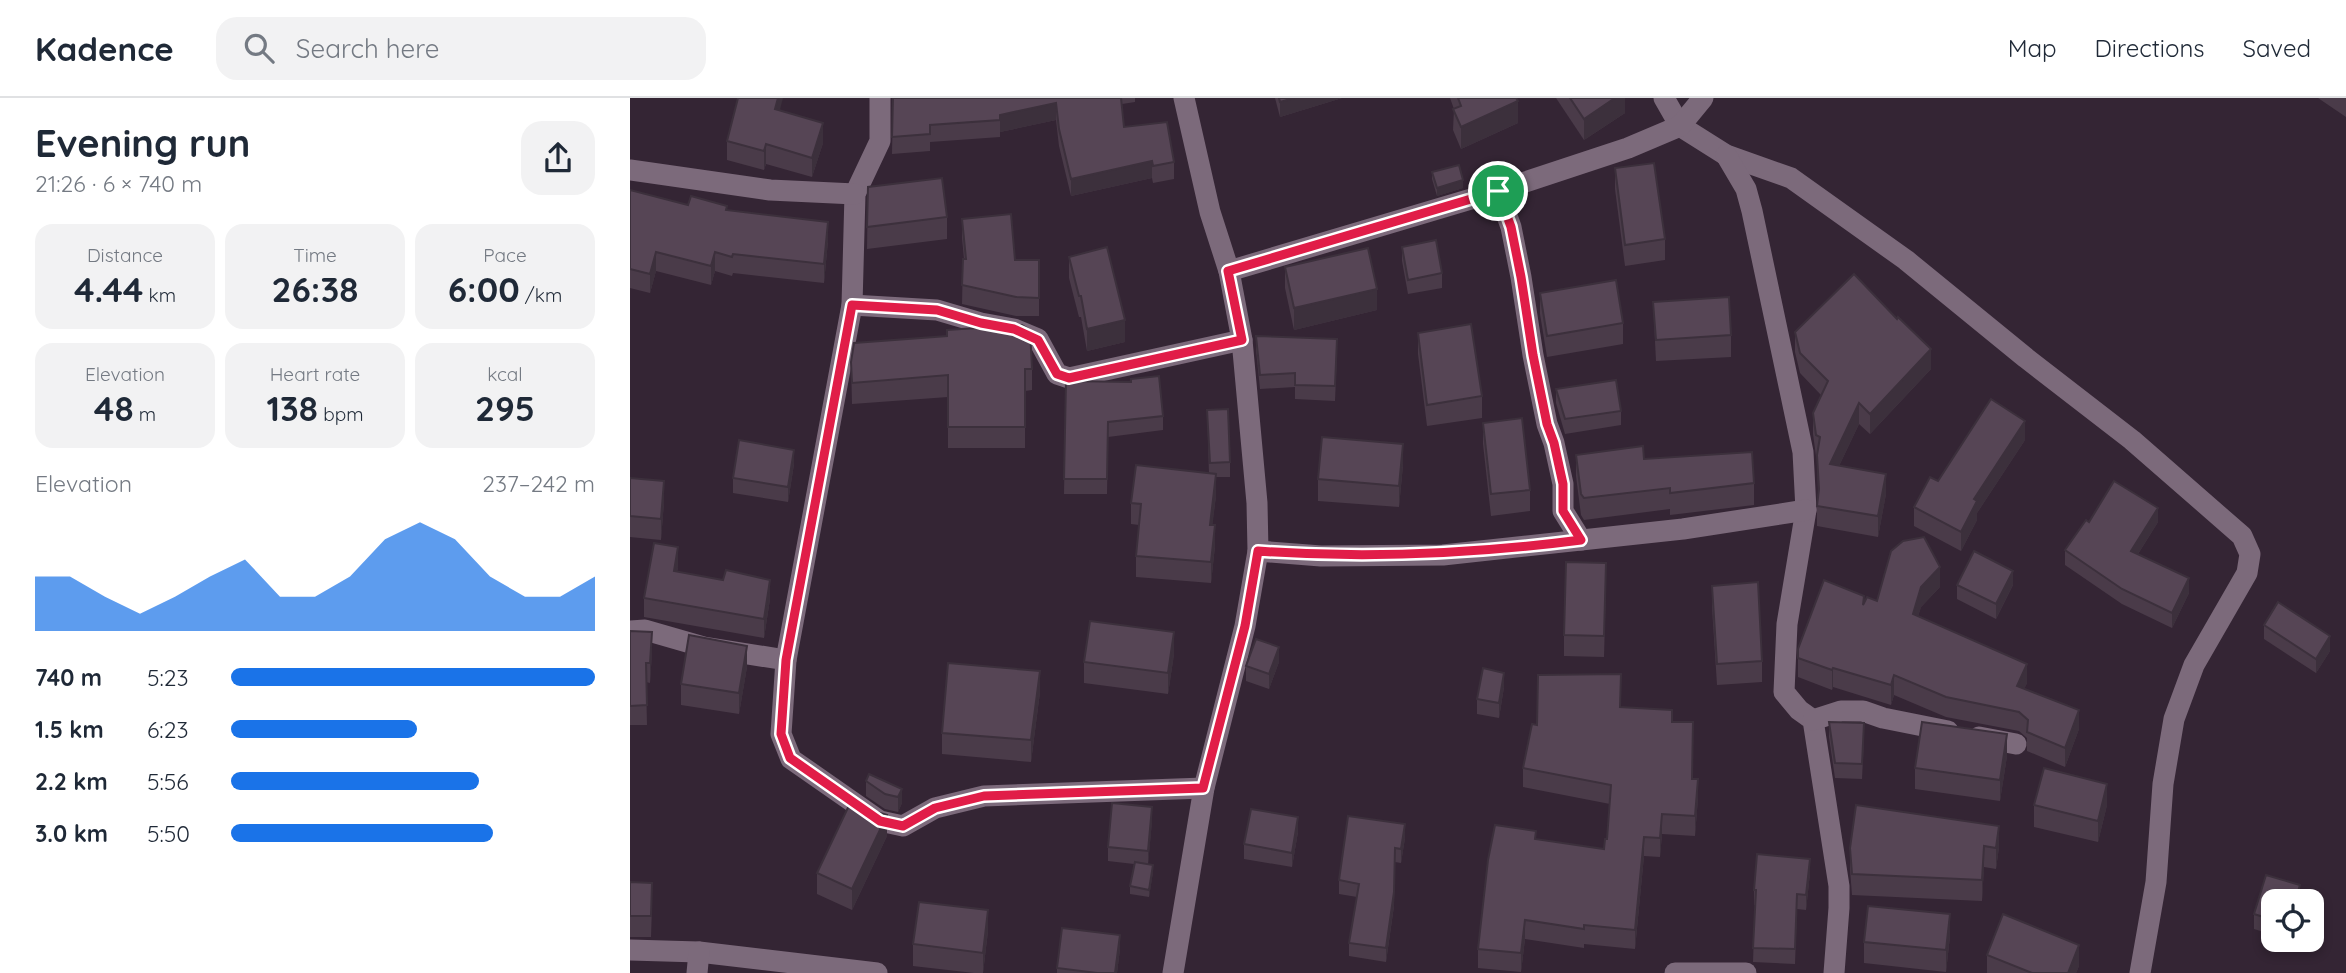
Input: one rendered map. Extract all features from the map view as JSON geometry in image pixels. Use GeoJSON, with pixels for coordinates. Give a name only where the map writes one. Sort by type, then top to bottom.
{"type":"FeatureCollection","features":[{"type":"Feature","properties":{"kind":"street"},"geometry":{"type":"LineString","coordinates":[[880,98],[880,141],[855,194],[852,305],[786,660],[781,734],[790,758],[880,821],[903,826],[935,808],[984,796],[1203,788]]}},
{"type":"Feature","properties":{"kind":"street"},"geometry":{"type":"LineString","coordinates":[[1173,973],[1203,788],[1245,626],[1258,551],[1257,503],[1242,340],[1228,271],[1210,212],[1184,98]]}},
{"type":"Feature","properties":{"kind":"street"},"geometry":{"type":"LineString","coordinates":[[1664,98],[1680,126],[1726,155],[1791,178],[1906,260],[2141,448],[2242,536],[2250,554],[2247,573],[2194,665],[2174,719],[2163,784],[2156,883],[2140,973]]}},
{"type":"Feature","properties":{"kind":"street"},"geometry":{"type":"LineString","coordinates":[[1228,271],[1498,191],[1628,148],[1680,126],[1703,98]]}},
{"type":"Feature","properties":{"kind":"street"},"geometry":{"type":"LineString","coordinates":[[1726,155],[1746,189],[1752,211],[1773,319],[1799,428],[1806,510],[1787,624],[1784,692],[1799,710],[1814,720],[1839,886],[1834,973]]}},
{"type":"Feature","properties":{"kind":"street"},"geometry":{"type":"LineString","coordinates":[[630,170],[770,190],[855,194]]}},
{"type":"Feature","properties":{"kind":"street"},"geometry":{"type":"LineString","coordinates":[[1498,191],[1511,227],[1533,355],[1563,484],[1563,511],[1581,540]]}},
{"type":"Feature","properties":{"kind":"street"},"geometry":{"type":"LineString","coordinates":[[852,305],[937,310],[1014,329],[1038,340],[1057,374],[1069,378],[1242,340]]}},
{"type":"Feature","properties":{"kind":"street"},"geometry":{"type":"LineString","coordinates":[[1258,551],[1321,556],[1443,555],[1711,525],[1806,510]]}},
{"type":"Feature","properties":{"kind":"street"},"geometry":{"type":"LineString","coordinates":[[630,631],[645,630],[704,647],[786,660]]}},
{"type":"Feature","properties":{"kind":"street"},"geometry":{"type":"LineString","coordinates":[[1814,720],[1841,711],[1863,711],[1883,718],[2017,744]]}},
{"type":"Feature","properties":{"kind":"street"},"geometry":{"type":"LineString","coordinates":[[630,950],[698,951],[877,973]]}},
{"type":"Feature","properties":{"kind":"street"},"geometry":{"type":"LineString","coordinates":[[697,973],[698,951]]}},
{"type":"Feature","properties":{"kind":"street"},"geometry":{"type":"LineString","coordinates":[[1675,973],[1746,973]]}},
{"type":"Feature","properties":{"kind":"building"},"geometry":{"type":"Polygon","coordinates":[[[738,98],[778,98],[775,109],[823,123],[812,158],[766,144],[764,151],[727,141],[738,98]]]}},
{"type":"Feature","properties":{"kind":"building"},"geometry":{"type":"Polygon","coordinates":[[[893,98],[1121,98],[1124,127],[1167,122],[1174,162],[1153,166],[1152,161],[1071,179],[1056,103],[1000,115],[1000,120],[930,125],[930,134],[892,137],[893,98]]]}},
{"type":"Feature","properties":{"kind":"building"},"geometry":{"type":"Polygon","coordinates":[[[1458,98],[1516,98],[1518,101],[1461,127],[1453,109],[1461,106],[1458,98]]]}},
{"type":"Feature","properties":{"kind":"building"},"geometry":{"type":"Polygon","coordinates":[[[1570,98],[1615,98],[1584,119],[1570,98]]]}},
{"type":"Feature","properties":{"kind":"building"},"geometry":{"type":"Polygon","coordinates":[[[1654,163],[1665,239],[1625,245],[1615,168],[1654,163]]]}},
{"type":"Feature","properties":{"kind":"building"},"geometry":{"type":"Polygon","coordinates":[[[1459,165],[1463,180],[1437,188],[1432,172],[1459,165]]]}},
{"type":"Feature","properties":{"kind":"building"},"geometry":{"type":"Polygon","coordinates":[[[942,178],[947,217],[867,227],[868,187],[942,178]]]}},
{"type":"Feature","properties":{"kind":"building"},"geometry":{"type":"Polygon","coordinates":[[[630,190],[688,205],[691,196],[727,206],[726,210],[828,222],[824,264],[733,254],[732,257],[715,252],[711,266],[656,252],[650,274],[630,269],[630,190]]]}},
{"type":"Feature","properties":{"kind":"building"},"geometry":{"type":"Polygon","coordinates":[[[1011,214],[1015,260],[1039,260],[1039,298],[1016,297],[962,285],[963,259],[966,259],[962,219],[1011,214]]]}},
{"type":"Feature","properties":{"kind":"building"},"geometry":{"type":"Polygon","coordinates":[[[1436,240],[1442,273],[1408,280],[1402,247],[1436,240]]]}},
{"type":"Feature","properties":{"kind":"building"},"geometry":{"type":"Polygon","coordinates":[[[1107,247],[1125,320],[1087,329],[1081,296],[1069,257],[1107,247]]]}},
{"type":"Feature","properties":{"kind":"building"},"geometry":{"type":"Polygon","coordinates":[[[1368,248],[1377,289],[1294,308],[1285,267],[1368,248]]]}},
{"type":"Feature","properties":{"kind":"building"},"geometry":{"type":"Polygon","coordinates":[[[1854,274],[1897,319],[1898,317],[1931,349],[1870,414],[1859,403],[1830,464],[1886,474],[1878,516],[1817,506],[1817,455],[1820,437],[1816,435],[1813,413],[1828,381],[1800,353],[1795,332],[1854,274]]]}},
{"type":"Feature","properties":{"kind":"building"},"geometry":{"type":"Polygon","coordinates":[[[1616,280],[1623,323],[1547,336],[1540,293],[1616,280]]]}},
{"type":"Feature","properties":{"kind":"building"},"geometry":{"type":"Polygon","coordinates":[[[1729,297],[1731,335],[1656,340],[1653,302],[1729,297]]]}},
{"type":"Feature","properties":{"kind":"building"},"geometry":{"type":"Polygon","coordinates":[[[1471,324],[1482,396],[1427,405],[1418,333],[1471,324]]]}},
{"type":"Feature","properties":{"kind":"building"},"geometry":{"type":"Polygon","coordinates":[[[1022,325],[1030,330],[1032,369],[1025,369],[1025,427],[948,427],[948,375],[852,383],[854,343],[947,336],[947,330],[1022,325]]]}},
{"type":"Feature","properties":{"kind":"building"},"geometry":{"type":"Polygon","coordinates":[[[1256,336],[1337,339],[1335,386],[1295,385],[1295,373],[1260,375],[1256,336]]]}},
{"type":"Feature","properties":{"kind":"building"},"geometry":{"type":"Polygon","coordinates":[[[1159,376],[1163,416],[1108,422],[1107,479],[1064,479],[1066,381],[1131,382],[1131,379],[1159,376]]]}},
{"type":"Feature","properties":{"kind":"building"},"geometry":{"type":"Polygon","coordinates":[[[1616,380],[1621,411],[1565,419],[1556,389],[1616,380]]]}},
{"type":"Feature","properties":{"kind":"building"},"geometry":{"type":"Polygon","coordinates":[[[1991,399],[2025,421],[1974,499],[1977,501],[1961,532],[1914,507],[1930,477],[1938,481],[1991,399]]]}},
{"type":"Feature","properties":{"kind":"building"},"geometry":{"type":"Polygon","coordinates":[[[1228,409],[1230,462],[1210,463],[1207,410],[1228,409]]]}},
{"type":"Feature","properties":{"kind":"building"},"geometry":{"type":"Polygon","coordinates":[[[1522,418],[1530,490],[1491,494],[1483,423],[1522,418]]]}},
{"type":"Feature","properties":{"kind":"building"},"geometry":{"type":"Polygon","coordinates":[[[1322,437],[1403,444],[1399,486],[1318,479],[1322,437]]]}},
{"type":"Feature","properties":{"kind":"building"},"geometry":{"type":"Polygon","coordinates":[[[739,440],[794,450],[788,487],[733,478],[739,440]]]}},
{"type":"Feature","properties":{"kind":"building"},"geometry":{"type":"Polygon","coordinates":[[[1643,446],[1644,459],[1752,452],[1754,483],[1670,493],[1670,488],[1584,498],[1581,494],[1576,455],[1643,446]]]}},
{"type":"Feature","properties":{"kind":"building"},"geometry":{"type":"Polygon","coordinates":[[[1136,465],[1216,474],[1210,525],[1215,525],[1211,562],[1136,556],[1141,504],[1131,503],[1136,465]]]}},
{"type":"Feature","properties":{"kind":"building"},"geometry":{"type":"Polygon","coordinates":[[[630,478],[664,481],[661,519],[630,516],[630,478]]]}},
{"type":"Feature","properties":{"kind":"building"},"geometry":{"type":"Polygon","coordinates":[[[2114,481],[2158,508],[2131,551],[2189,578],[2172,613],[2122,589],[2065,550],[2086,520],[2089,522],[2114,481]]]}},
{"type":"Feature","properties":{"kind":"building"},"geometry":{"type":"Polygon","coordinates":[[[1924,537],[1940,567],[1921,587],[1913,614],[2027,664],[2017,686],[2079,710],[2065,748],[2027,732],[2028,720],[2019,712],[1946,697],[1894,675],[1891,685],[1798,658],[1798,649],[1824,580],[1864,596],[1863,605],[1867,597],[1877,601],[1891,551],[1903,541],[1924,537]]]}},
{"type":"Feature","properties":{"kind":"building"},"geometry":{"type":"Polygon","coordinates":[[[654,543],[678,547],[674,571],[723,580],[726,570],[770,580],[764,619],[644,598],[654,543]]]}},
{"type":"Feature","properties":{"kind":"building"},"geometry":{"type":"Polygon","coordinates":[[[1974,551],[2013,571],[1996,604],[1957,585],[1974,551]]]}},
{"type":"Feature","properties":{"kind":"building"},"geometry":{"type":"Polygon","coordinates":[[[1566,562],[1606,563],[1604,636],[1564,635],[1566,562]]]}},
{"type":"Feature","properties":{"kind":"building"},"geometry":{"type":"Polygon","coordinates":[[[1758,582],[1762,661],[1717,664],[1712,586],[1758,582]]]}},
{"type":"Feature","properties":{"kind":"building"},"geometry":{"type":"Polygon","coordinates":[[[2278,602],[2330,636],[2316,659],[2264,625],[2278,602]]]}},
{"type":"Feature","properties":{"kind":"building"},"geometry":{"type":"Polygon","coordinates":[[[1090,621],[1174,632],[1168,673],[1084,662],[1090,621]]]}},
{"type":"Feature","properties":{"kind":"building"},"geometry":{"type":"Polygon","coordinates":[[[630,631],[652,632],[650,663],[646,663],[647,705],[630,706],[630,631]]]}},
{"type":"Feature","properties":{"kind":"building"},"geometry":{"type":"Polygon","coordinates":[[[689,635],[747,646],[739,693],[681,684],[689,635]]]}},
{"type":"Feature","properties":{"kind":"building"},"geometry":{"type":"Polygon","coordinates":[[[1256,639],[1279,647],[1269,674],[1246,666],[1256,639]]]}},
{"type":"Feature","properties":{"kind":"building"},"geometry":{"type":"Polygon","coordinates":[[[948,663],[1040,671],[1031,740],[942,733],[948,663]]]}},
{"type":"Feature","properties":{"kind":"building"},"geometry":{"type":"Polygon","coordinates":[[[1483,668],[1504,673],[1499,703],[1477,699],[1483,668]]]}},
{"type":"Feature","properties":{"kind":"building"},"geometry":{"type":"Polygon","coordinates":[[[1621,674],[1620,707],[1672,710],[1672,722],[1693,722],[1692,779],[1698,779],[1695,816],[1662,814],[1660,838],[1644,837],[1635,930],[1584,925],[1584,929],[1525,920],[1521,953],[1478,949],[1488,860],[1495,825],[1536,831],[1535,839],[1604,849],[1607,839],[1611,785],[1523,768],[1532,724],[1537,725],[1538,675],[1621,674]]]}},
{"type":"Feature","properties":{"kind":"building"},"geometry":{"type":"Polygon","coordinates":[[[1829,722],[1864,723],[1862,764],[1835,763],[1829,722]]]}},
{"type":"Feature","properties":{"kind":"building"},"geometry":{"type":"Polygon","coordinates":[[[1922,722],[2007,734],[2000,780],[1915,768],[1922,722]]]}},
{"type":"Feature","properties":{"kind":"building"},"geometry":{"type":"Polygon","coordinates":[[[2044,768],[2107,784],[2098,821],[2034,805],[2044,768]]]}},
{"type":"Feature","properties":{"kind":"building"},"geometry":{"type":"Polygon","coordinates":[[[869,774],[902,789],[898,797],[885,794],[866,781],[869,774]]]}},
{"type":"Feature","properties":{"kind":"building"},"geometry":{"type":"Polygon","coordinates":[[[853,797],[873,811],[887,815],[852,889],[817,873],[853,797]]]}},
{"type":"Feature","properties":{"kind":"building"},"geometry":{"type":"Polygon","coordinates":[[[1112,803],[1152,807],[1148,851],[1108,847],[1112,803]]]}},
{"type":"Feature","properties":{"kind":"building"},"geometry":{"type":"Polygon","coordinates":[[[1856,805],[1999,826],[1996,848],[1984,846],[1982,880],[1852,874],[1850,848],[1856,805]]]}},
{"type":"Feature","properties":{"kind":"building"},"geometry":{"type":"Polygon","coordinates":[[[1251,809],[1298,817],[1292,853],[1244,844],[1251,809]]]}},
{"type":"Feature","properties":{"kind":"building"},"geometry":{"type":"Polygon","coordinates":[[[1348,816],[1405,824],[1401,849],[1395,848],[1394,892],[1386,948],[1349,943],[1359,884],[1339,880],[1348,816]]]}},
{"type":"Feature","properties":{"kind":"building"},"geometry":{"type":"Polygon","coordinates":[[[1757,854],[1810,859],[1806,895],[1797,894],[1795,949],[1753,948],[1757,854]]]}},
{"type":"Feature","properties":{"kind":"building"},"geometry":{"type":"Polygon","coordinates":[[[1135,862],[1153,865],[1149,890],[1130,886],[1135,862]]]}},
{"type":"Feature","properties":{"kind":"building"},"geometry":{"type":"Polygon","coordinates":[[[2266,875],[2300,885],[2299,889],[2262,889],[2266,875]]]}},
{"type":"Feature","properties":{"kind":"building"},"geometry":{"type":"Polygon","coordinates":[[[630,882],[652,883],[651,916],[630,916],[630,882]]]}},
{"type":"Feature","properties":{"kind":"building"},"geometry":{"type":"Polygon","coordinates":[[[2261,891],[2261,916],[2254,914],[2261,891]]]}},
{"type":"Feature","properties":{"kind":"building"},"geometry":{"type":"Polygon","coordinates":[[[919,902],[988,910],[983,953],[913,944],[919,902]]]}},
{"type":"Feature","properties":{"kind":"building"},"geometry":{"type":"Polygon","coordinates":[[[1868,906],[1950,914],[1946,950],[1864,942],[1868,906]]]}},
{"type":"Feature","properties":{"kind":"building"},"geometry":{"type":"Polygon","coordinates":[[[2003,914],[2079,945],[2068,973],[2032,973],[1987,955],[2003,914]]]}},
{"type":"Feature","properties":{"kind":"building"},"geometry":{"type":"Polygon","coordinates":[[[1062,928],[1120,935],[1115,973],[1057,968],[1062,928]]]}},
{"type":"Feature","properties":{"kind":"route"},"geometry":{"type":"LineString","coordinates":[[1498,191],[1511,227],[1533,355],[1563,484],[1563,511],[1581,540],[1443,555],[1321,556],[1258,551],[1245,626],[1203,788],[984,796],[935,808],[903,826],[880,821],[790,758],[781,734],[786,660],[852,305],[937,310],[1014,329],[1038,340],[1057,374],[1069,378],[1242,340],[1228,271],[1498,191]]}}]}
